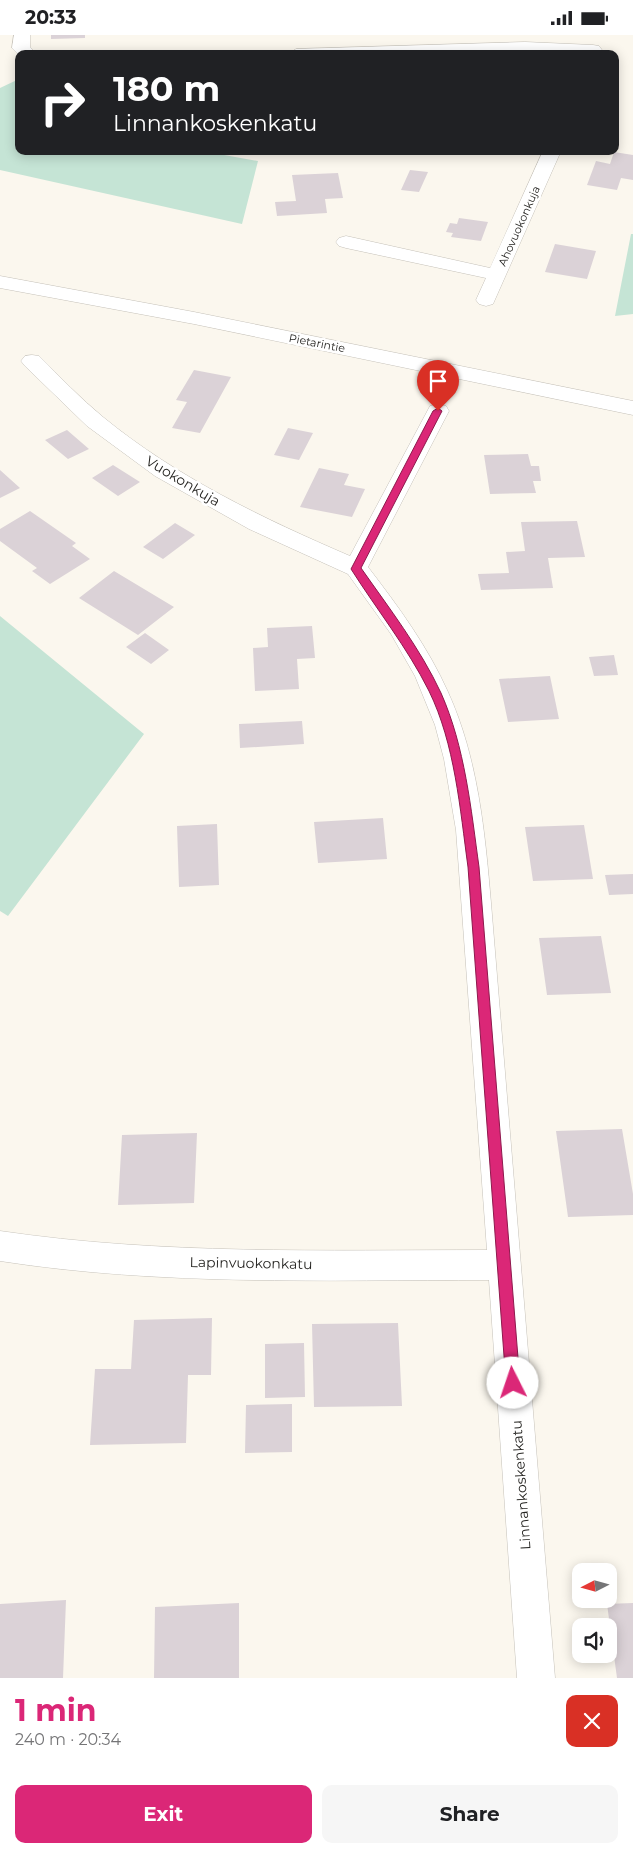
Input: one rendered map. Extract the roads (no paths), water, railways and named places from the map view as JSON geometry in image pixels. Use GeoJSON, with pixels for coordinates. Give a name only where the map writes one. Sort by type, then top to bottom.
{"type":"FeatureCollection","features":[{"type":"Feature","properties":{"kind":"street"},"geometry":{"type":"LineString","coordinates":[[22,35],[22,48],[24,50]]}},
{"type":"Feature","properties":{"kind":"street"},"geometry":{"type":"LineString","coordinates":[[427,50],[594,46]]}},
{"type":"Feature","properties":{"kind":"street","name":"Ahovuokonkuja"},"geometry":{"type":"LineString","coordinates":[[486,300],[550,155]]}},
{"type":"Feature","properties":{"kind":"street"},"geometry":{"type":"LineString","coordinates":[[346,242],[497,275]]}},
{"type":"Feature","properties":{"kind":"street","name":"Pietarintie"},"geometry":{"type":"LineString","coordinates":[[0,282],[194,318],[633,408]]}},
{"type":"Feature","properties":{"kind":"street","name":"Vuokonkuja"},"geometry":{"type":"LineString","coordinates":[[32,361],[103,429],[174,479],[266,528],[356,569]]}},
{"type":"Feature","properties":{"kind":"street"},"geometry":{"type":"LineString","coordinates":[[356,569],[438,411]]}},
{"type":"Feature","properties":{"kind":"street","name":"Linnankoskenkatu"},"geometry":{"type":"LineString","coordinates":[[356,569],[408,643],[436,693],[451,739],[462,788],[474,876],[536,1678]]}},
{"type":"Feature","properties":{"kind":"street","name":"Lapinvuokonkatu"},"geometry":{"type":"LineString","coordinates":[[0,1246],[60,1255],[154,1261],[322,1265],[504,1265]]}}]}
